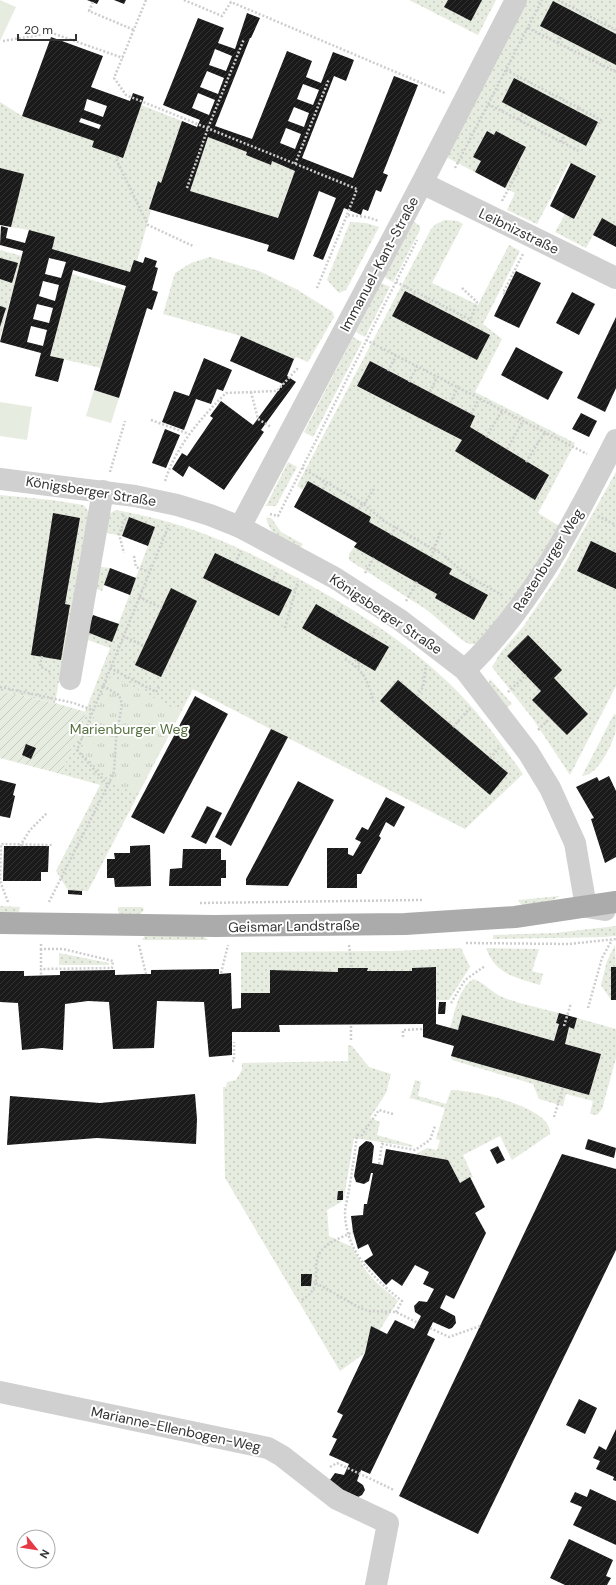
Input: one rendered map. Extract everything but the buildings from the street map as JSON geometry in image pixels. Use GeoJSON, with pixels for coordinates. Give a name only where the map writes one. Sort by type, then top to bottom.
{"type":"FeatureCollection","features":[{"type":"Feature","properties":{"kind":"main road","name":"Geismar Landstraße"},"geometry":{"type":"LineString","coordinates":[[2,912],[215,926],[405,924],[515,917],[616,902]]}},
{"type":"Feature","properties":{"kind":"street","name":"Immanuel-Kant-Straße"},"geometry":{"type":"LineString","coordinates":[[240,527],[422,184],[516,0]]}},
{"type":"Feature","properties":{"kind":"street","name":"Leibnizstraße"},"geometry":{"type":"LineString","coordinates":[[422,184],[616,278]]}},
{"type":"Feature","properties":{"kind":"street","name":"Rastenburger Weg"},"geometry":{"type":"LineString","coordinates":[[466,670],[483,653],[521,606],[556,552],[616,440]]}},
{"type":"Feature","properties":{"kind":"street","name":"Königsberger Straße"},"geometry":{"type":"LineString","coordinates":[[0,479],[106,482],[240,527],[373,602],[437,648],[466,670],[518,738],[550,788],[575,843],[586,907]]}},
{"type":"Feature","properties":{"kind":"street"},"geometry":{"type":"LineString","coordinates":[[70,679],[106,482]]}},
{"type":"Feature","properties":{"kind":"street","name":"Geismar Landstraße"},"geometry":{"type":"LineString","coordinates":[[586,907],[616,911]]}},
{"type":"Feature","properties":{"kind":"street","name":"Marianne-Ellenbogen-Weg"},"geometry":{"type":"LineString","coordinates":[[0,1392],[260,1446],[282,1456],[337,1499],[388,1523],[376,1585]]}},
{"type":"Feature","properties":{"kind":"path"},"geometry":{"type":"LineString","coordinates":[[146,0],[114,78],[126,95],[357,189],[317,288]]}},
{"type":"Feature","properties":{"kind":"path"},"geometry":{"type":"LineString","coordinates":[[184,0],[222,16],[231,2],[434,88]]}},
{"type":"Feature","properties":{"kind":"path"},"geometry":{"type":"LineString","coordinates":[[442,193],[542,0]]}},
{"type":"Feature","properties":{"kind":"path"},"geometry":{"type":"LineString","coordinates":[[558,0],[575,11],[616,30]]}},
{"type":"Feature","properties":{"kind":"path"},"geometry":{"type":"LineString","coordinates":[[93,2],[89,11],[134,30]]}},
{"type":"Feature","properties":{"kind":"path"},"geometry":{"type":"LineString","coordinates":[[528,28],[616,72]]}},
{"type":"Feature","properties":{"kind":"path"},"geometry":{"type":"LineString","coordinates":[[3,41],[52,33],[123,58]]}},
{"type":"Feature","properties":{"kind":"path"},"geometry":{"type":"LineString","coordinates":[[558,43],[561,37]]}},
{"type":"Feature","properties":{"kind":"path"},"geometry":{"type":"LineString","coordinates":[[187,188],[208,128],[244,39]]}},
{"type":"Feature","properties":{"kind":"path"},"geometry":{"type":"LineString","coordinates":[[511,73],[578,110],[601,120],[599,124]]}},
{"type":"Feature","properties":{"kind":"path"},"geometry":{"type":"LineString","coordinates":[[295,164],[329,79]]}},
{"type":"Feature","properties":{"kind":"path"},"geometry":{"type":"LineString","coordinates":[[488,104],[579,151]]}},
{"type":"Feature","properties":{"kind":"path"},"geometry":{"type":"LineString","coordinates":[[519,120],[523,113]]}},
{"type":"Feature","properties":{"kind":"path"},"geometry":{"type":"LineString","coordinates":[[561,142],[565,135]]}},
{"type":"Feature","properties":{"kind":"path"},"geometry":{"type":"LineString","coordinates":[[118,156],[116,159],[148,225],[193,246]]}},
{"type":"Feature","properties":{"kind":"path"},"geometry":{"type":"LineString","coordinates":[[493,219],[519,169],[516,167]]}},
{"type":"Feature","properties":{"kind":"path"},"geometry":{"type":"LineString","coordinates":[[347,215],[367,217],[380,222]]}},
{"type":"Feature","properties":{"kind":"path"},"geometry":{"type":"LineString","coordinates":[[240,527],[265,512],[278,516],[419,236]]}},
{"type":"Feature","properties":{"kind":"path"},"geometry":{"type":"LineString","coordinates":[[505,294],[503,293],[532,238]]}},
{"type":"Feature","properties":{"kind":"path"},"geometry":{"type":"LineString","coordinates":[[396,282],[471,320]]}},
{"type":"Feature","properties":{"kind":"path"},"geometry":{"type":"LineString","coordinates":[[462,288],[477,302],[469,324]]}},
{"type":"Feature","properties":{"kind":"path"},"geometry":{"type":"LineString","coordinates":[[426,302],[428,298]]}},
{"type":"Feature","properties":{"kind":"path"},"geometry":{"type":"LineString","coordinates":[[375,345],[573,447]]}},
{"type":"Feature","properties":{"kind":"path"},"geometry":{"type":"LineString","coordinates":[[388,371],[396,356]]}},
{"type":"Feature","properties":{"kind":"path"},"geometry":{"type":"LineString","coordinates":[[409,382],[417,367]]}},
{"type":"Feature","properties":{"kind":"path"},"geometry":{"type":"LineString","coordinates":[[108,784],[76,750],[149,572],[168,503],[169,467],[189,434],[226,393],[277,391],[292,375]]}},
{"type":"Feature","properties":{"kind":"path"},"geometry":{"type":"LineString","coordinates":[[430,392],[437,377]]}},
{"type":"Feature","properties":{"kind":"path"},"geometry":{"type":"LineString","coordinates":[[450,403],[458,388]]}},
{"type":"Feature","properties":{"kind":"path"},"geometry":{"type":"LineString","coordinates":[[251,392],[258,419],[287,438]]}},
{"type":"Feature","properties":{"kind":"path"},"geometry":{"type":"LineString","coordinates":[[471,414],[479,399]]}},
{"type":"Feature","properties":{"kind":"path"},"geometry":{"type":"LineString","coordinates":[[486,437],[502,410]]}},
{"type":"Feature","properties":{"kind":"path"},"geometry":{"type":"LineString","coordinates":[[151,420],[189,434]]}},
{"type":"Feature","properties":{"kind":"path"},"geometry":{"type":"LineString","coordinates":[[106,482],[125,421]]}},
{"type":"Feature","properties":{"kind":"path"},"geometry":{"type":"LineString","coordinates":[[506,449],[523,422]]}},
{"type":"Feature","properties":{"kind":"path"},"geometry":{"type":"LineString","coordinates":[[526,462],[544,432]]}},
{"type":"Feature","properties":{"kind":"path"},"geometry":{"type":"LineString","coordinates":[[302,468],[363,504],[396,527],[435,550],[473,579],[521,606]]}},
{"type":"Feature","properties":{"kind":"path"},"geometry":{"type":"LineString","coordinates":[[323,489],[327,482]]}},
{"type":"Feature","properties":{"kind":"path"},"geometry":{"type":"LineString","coordinates":[[359,509],[374,488]]}},
{"type":"Feature","properties":{"kind":"path"},"geometry":{"type":"LineString","coordinates":[[391,535],[396,527]]}},
{"type":"Feature","properties":{"kind":"path"},"geometry":{"type":"LineString","coordinates":[[431,557],[435,550],[434,546],[441,530]]}},
{"type":"Feature","properties":{"kind":"path"},"geometry":{"type":"LineString","coordinates":[[134,556],[136,568],[149,572]]}},
{"type":"Feature","properties":{"kind":"path"},"geometry":{"type":"LineString","coordinates":[[285,628],[293,604],[296,585],[306,563]]}},
{"type":"Feature","properties":{"kind":"path"},"geometry":{"type":"LineString","coordinates":[[470,585],[473,579]]}},
{"type":"Feature","properties":{"kind":"path"},"geometry":{"type":"LineString","coordinates":[[139,597],[162,608]]}},
{"type":"Feature","properties":{"kind":"path"},"geometry":{"type":"LineString","coordinates":[[123,636],[144,646]]}},
{"type":"Feature","properties":{"kind":"path"},"geometry":{"type":"LineString","coordinates":[[417,696],[423,687],[425,667],[437,648]]}},
{"type":"Feature","properties":{"kind":"path"},"geometry":{"type":"LineString","coordinates":[[345,659],[358,667],[368,682],[374,703]]}},
{"type":"Feature","properties":{"kind":"path"},"geometry":{"type":"LineString","coordinates":[[355,660],[360,664],[358,667]]}},
{"type":"Feature","properties":{"kind":"path"},"geometry":{"type":"LineString","coordinates":[[110,668],[156,692],[159,687]]}},
{"type":"Feature","properties":{"kind":"path"},"geometry":{"type":"LineString","coordinates":[[508,692],[526,675]]}},
{"type":"Feature","properties":{"kind":"path"},"geometry":{"type":"LineString","coordinates":[[49,902],[114,772],[117,732],[122,704],[119,694],[103,686]]}},
{"type":"Feature","properties":{"kind":"path"},"geometry":{"type":"LineString","coordinates":[[0,687],[74,703],[92,711]]}},
{"type":"Feature","properties":{"kind":"path"},"geometry":{"type":"LineString","coordinates":[[21,845],[30,830],[47,813]]}},
{"type":"Feature","properties":{"kind":"path"},"geometry":{"type":"LineString","coordinates":[[8,902],[0,881],[1,844],[53,845]]}},
{"type":"Feature","properties":{"kind":"path"},"geometry":{"type":"LineString","coordinates":[[194,903],[431,900]]}},
{"type":"Feature","properties":{"kind":"path"},"geometry":{"type":"LineString","coordinates":[[8,902],[15,902]]}},
{"type":"Feature","properties":{"kind":"path"},"geometry":{"type":"LineString","coordinates":[[2,912],[8,902]]}},
{"type":"Feature","properties":{"kind":"path"},"geometry":{"type":"LineString","coordinates":[[42,902],[56,902]]}},
{"type":"Feature","properties":{"kind":"path"},"geometry":{"type":"LineString","coordinates":[[41,937],[41,976]]}},
{"type":"Feature","properties":{"kind":"path"},"geometry":{"type":"LineString","coordinates":[[588,1008],[602,958],[612,940]]}},
{"type":"Feature","properties":{"kind":"path"},"geometry":{"type":"LineString","coordinates":[[349,943],[352,968]]}},
{"type":"Feature","properties":{"kind":"path"},"geometry":{"type":"LineString","coordinates":[[138,945],[146,974]]}},
{"type":"Feature","properties":{"kind":"path"},"geometry":{"type":"LineString","coordinates":[[221,974],[228,945]]}},
{"type":"Feature","properties":{"kind":"path"},"geometry":{"type":"LineString","coordinates":[[41,949],[63,949],[113,961],[112,968],[41,969]]}},
{"type":"Feature","properties":{"kind":"path"},"geometry":{"type":"LineString","coordinates":[[451,1003],[466,980],[485,966]]}},
{"type":"Feature","properties":{"kind":"path"},"geometry":{"type":"LineString","coordinates":[[564,1026],[571,1003]]}},
{"type":"Feature","properties":{"kind":"path"},"geometry":{"type":"LineString","coordinates":[[351,1025],[351,1040]]}},
{"type":"Feature","properties":{"kind":"path"},"geometry":{"type":"LineString","coordinates":[[403,1037],[403,1030],[423,1029]]}},
{"type":"Feature","properties":{"kind":"path"},"geometry":{"type":"LineString","coordinates":[[232,1061],[234,1061],[234,1042]]}},
{"type":"Feature","properties":{"kind":"path"},"geometry":{"type":"LineString","coordinates":[[554,1117],[563,1088]]}},
{"type":"Feature","properties":{"kind":"path"},"geometry":{"type":"LineString","coordinates":[[393,1114],[379,1110],[362,1135],[357,1135],[345,1214],[349,1234],[358,1254],[369,1272],[378,1282],[402,1302],[396,1312]]}},
{"type":"Feature","properties":{"kind":"path"},"geometry":{"type":"LineString","coordinates":[[379,1164],[382,1144],[414,1150],[430,1140],[435,1126]]}},
{"type":"Feature","properties":{"kind":"path"},"geometry":{"type":"LineString","coordinates":[[302,1300],[313,1292],[316,1284],[317,1259],[321,1250],[327,1245],[353,1232]]}},
{"type":"Feature","properties":{"kind":"path"},"geometry":{"type":"LineString","coordinates":[[316,1284],[360,1308],[369,1311],[396,1312],[418,1323]]}},
{"type":"Feature","properties":{"kind":"path"},"geometry":{"type":"LineString","coordinates":[[430,1328],[449,1337],[480,1326]]}},
{"type":"Feature","properties":{"kind":"path"},"geometry":{"type":"LineString","coordinates":[[316,1484],[334,1463],[337,1463],[394,1490]]}},
{"type":"Feature","properties":{"kind":"green space"},"geometry":{"type":"Polygon","coordinates":[[[0,0],[16,7],[0,41],[0,0]]]}},
{"type":"Feature","properties":{"kind":"green space"},"geometry":{"type":"Polygon","coordinates":[[[409,0],[496,0],[478,35],[409,0]]]}},
{"type":"Feature","properties":{"kind":"green space"},"geometry":{"type":"Polygon","coordinates":[[[526,0],[616,0],[616,226],[602,219],[586,248],[555,232],[565,214],[575,218],[596,175],[569,163],[537,224],[507,210],[515,193],[446,157],[526,0]]]}},
{"type":"Feature","properties":{"kind":"green space"},"geometry":{"type":"Polygon","coordinates":[[[0,102],[22,116],[94,141],[141,105],[182,121],[161,183],[157,182],[137,261],[134,261],[130,272],[52,249],[29,230],[11,227],[23,174],[0,168],[0,102]]]}},
{"type":"Feature","properties":{"kind":"green space"},"geometry":{"type":"Polygon","coordinates":[[[208,137],[247,152],[246,155],[271,165],[272,161],[295,171],[278,218],[190,191],[208,137]]]}},
{"type":"Feature","properties":{"kind":"green space"},"geometry":{"type":"Polygon","coordinates":[[[445,220],[458,221],[463,224],[432,283],[478,305],[509,245],[520,251],[483,324],[502,339],[475,392],[575,443],[538,513],[559,526],[537,565],[482,641],[475,644],[469,644],[462,640],[427,610],[349,560],[349,554],[357,543],[294,507],[303,490],[297,486],[431,229],[436,224],[445,220]]]}},
{"type":"Feature","properties":{"kind":"green space"},"geometry":{"type":"Polygon","coordinates":[[[413,221],[420,226],[420,230],[393,282],[384,277],[413,221]]]}},
{"type":"Feature","properties":{"kind":"green space"},"geometry":{"type":"Polygon","coordinates":[[[350,222],[366,223],[379,227],[346,290],[339,293],[327,280],[350,222]]]}},
{"type":"Feature","properties":{"kind":"green space"},"geometry":{"type":"Polygon","coordinates":[[[0,250],[22,256],[0,338],[0,250]]]}},
{"type":"Feature","properties":{"kind":"green space"},"geometry":{"type":"Polygon","coordinates":[[[210,257],[259,271],[296,289],[333,312],[334,317],[308,362],[296,357],[294,359],[241,336],[163,314],[175,273],[191,263],[210,257]]]}},
{"type":"Feature","properties":{"kind":"green space"},"geometry":{"type":"Polygon","coordinates":[[[72,274],[125,290],[101,368],[50,356],[72,274]]]}},
{"type":"Feature","properties":{"kind":"green space"},"geometry":{"type":"Polygon","coordinates":[[[381,283],[390,287],[365,337],[356,332],[381,283]]]}},
{"type":"Feature","properties":{"kind":"green space"},"geometry":{"type":"Polygon","coordinates":[[[353,337],[362,342],[313,437],[304,432],[353,337]]]}},
{"type":"Feature","properties":{"kind":"green space"},"geometry":{"type":"Polygon","coordinates":[[[94,390],[119,398],[111,423],[86,416],[94,390]]]}},
{"type":"Feature","properties":{"kind":"green space"},"geometry":{"type":"Polygon","coordinates":[[[0,402],[32,407],[27,440],[0,436],[0,402]]]}},
{"type":"Feature","properties":{"kind":"green space"},"geometry":{"type":"Polygon","coordinates":[[[288,462],[297,467],[276,506],[266,506],[288,462]]]}},
{"type":"Feature","properties":{"kind":"green space"},"geometry":{"type":"Polygon","coordinates":[[[616,472],[616,686],[570,775],[533,719],[492,667],[501,652],[523,627],[559,574],[616,472]]]}},
{"type":"Feature","properties":{"kind":"green space"},"geometry":{"type":"Polygon","coordinates":[[[0,495],[52,500],[83,505],[87,509],[89,515],[55,703],[0,691],[0,495]]]}},
{"type":"Feature","properties":{"kind":"green space"},"geometry":{"type":"Polygon","coordinates":[[[116,510],[168,522],[227,543],[294,576],[350,608],[407,647],[459,693],[485,722],[523,774],[465,829],[193,689],[88,891],[68,890],[56,871],[100,785],[61,774],[110,648],[88,640],[83,634],[93,604],[93,615],[87,632],[112,641],[155,527],[129,517],[122,536],[102,532],[105,516],[116,510]]]}},
{"type":"Feature","properties":{"kind":"green space"},"geometry":{"type":"Polygon","coordinates":[[[266,517],[272,519],[281,532],[303,544],[299,550],[283,541],[274,533],[268,524],[266,517]]]}},
{"type":"Feature","properties":{"kind":"green space"},"geometry":{"type":"Polygon","coordinates":[[[95,566],[110,568],[102,591],[92,587],[95,566]]]}},
{"type":"Feature","properties":{"kind":"green space","name":"Marienburger Weg"},"geometry":{"type":"Polygon","coordinates":[[[111,676],[181,712],[137,795],[113,782],[81,750],[111,676]]]}},
{"type":"Feature","properties":{"kind":"green space"},"geometry":{"type":"Polygon","coordinates":[[[490,679],[512,704],[506,708],[488,686],[490,679]]]}},
{"type":"Feature","properties":{"kind":"green space"},"geometry":{"type":"Polygon","coordinates":[[[0,691],[55,703],[86,712],[61,774],[0,758],[0,691]]]}},
{"type":"Feature","properties":{"kind":"green space"},"geometry":{"type":"Polygon","coordinates":[[[614,714],[616,715],[615,734],[607,753],[593,771],[582,776],[614,714]]]}},
{"type":"Feature","properties":{"kind":"green space"},"geometry":{"type":"Polygon","coordinates":[[[560,896],[553,900],[522,906],[518,900],[560,896]]]}},
{"type":"Feature","properties":{"kind":"green space"},"geometry":{"type":"Polygon","coordinates":[[[0,906],[20,907],[19,912],[0,912],[0,906]]]}},
{"type":"Feature","properties":{"kind":"green space"},"geometry":{"type":"Polygon","coordinates":[[[118,907],[142,907],[144,909],[140,915],[119,915],[118,907]]]}},
{"type":"Feature","properties":{"kind":"green space"},"geometry":{"type":"Polygon","coordinates":[[[616,926],[616,936],[493,939],[493,935],[555,933],[616,926]]]}},
{"type":"Feature","properties":{"kind":"green space"},"geometry":{"type":"Polygon","coordinates":[[[146,934],[201,934],[208,940],[142,940],[146,934]]]}},
{"type":"Feature","properties":{"kind":"green space"},"geometry":{"type":"Polygon","coordinates":[[[615,945],[616,967],[611,968],[611,1000],[601,985],[607,961],[615,945]]]}},
{"type":"Feature","properties":{"kind":"green space"},"geometry":{"type":"Polygon","coordinates":[[[461,948],[470,967],[449,1000],[436,1000],[435,967],[412,968],[412,971],[367,971],[367,968],[338,968],[338,972],[270,970],[270,993],[241,993],[241,952],[393,951],[461,948]]]}},
{"type":"Feature","properties":{"kind":"green space"},"geometry":{"type":"Polygon","coordinates":[[[486,948],[539,949],[532,971],[543,974],[540,985],[507,974],[495,964],[486,948]]]}},
{"type":"Feature","properties":{"kind":"green space"},"geometry":{"type":"Polygon","coordinates":[[[59,953],[109,963],[109,965],[59,965],[59,953]]]}},
{"type":"Feature","properties":{"kind":"green space"},"geometry":{"type":"Polygon","coordinates":[[[473,979],[481,982],[502,997],[559,1013],[556,1023],[559,1024],[554,1041],[463,1015],[458,1030],[450,1028],[460,995],[468,983],[473,979]]]}},
{"type":"Feature","properties":{"kind":"green space"},"geometry":{"type":"Polygon","coordinates":[[[577,1018],[616,1029],[616,1058],[602,1109],[597,1115],[590,1114],[593,1101],[566,1094],[563,1106],[539,1099],[533,1084],[452,1060],[451,1056],[589,1095],[601,1054],[565,1044],[569,1027],[574,1028],[577,1018]]]}},
{"type":"Feature","properties":{"kind":"green space"},"geometry":{"type":"Polygon","coordinates":[[[348,1045],[352,1046],[369,1067],[391,1074],[386,1093],[370,1118],[380,1122],[377,1135],[412,1145],[413,1147],[354,1138],[344,1198],[341,1202],[327,1210],[329,1236],[352,1247],[366,1271],[377,1283],[398,1301],[365,1353],[340,1371],[225,1178],[223,1087],[226,1087],[227,1082],[236,1080],[242,1070],[242,1063],[348,1061],[348,1045]]]}},
{"type":"Feature","properties":{"kind":"green space"},"geometry":{"type":"Polygon","coordinates":[[[415,1080],[421,1082],[418,1096],[446,1104],[451,1090],[492,1097],[525,1108],[539,1115],[547,1124],[550,1134],[512,1160],[500,1136],[463,1155],[473,1177],[460,1183],[448,1160],[416,1154],[427,1148],[437,1150],[440,1140],[436,1139],[445,1108],[410,1098],[415,1080]]]}}]}
